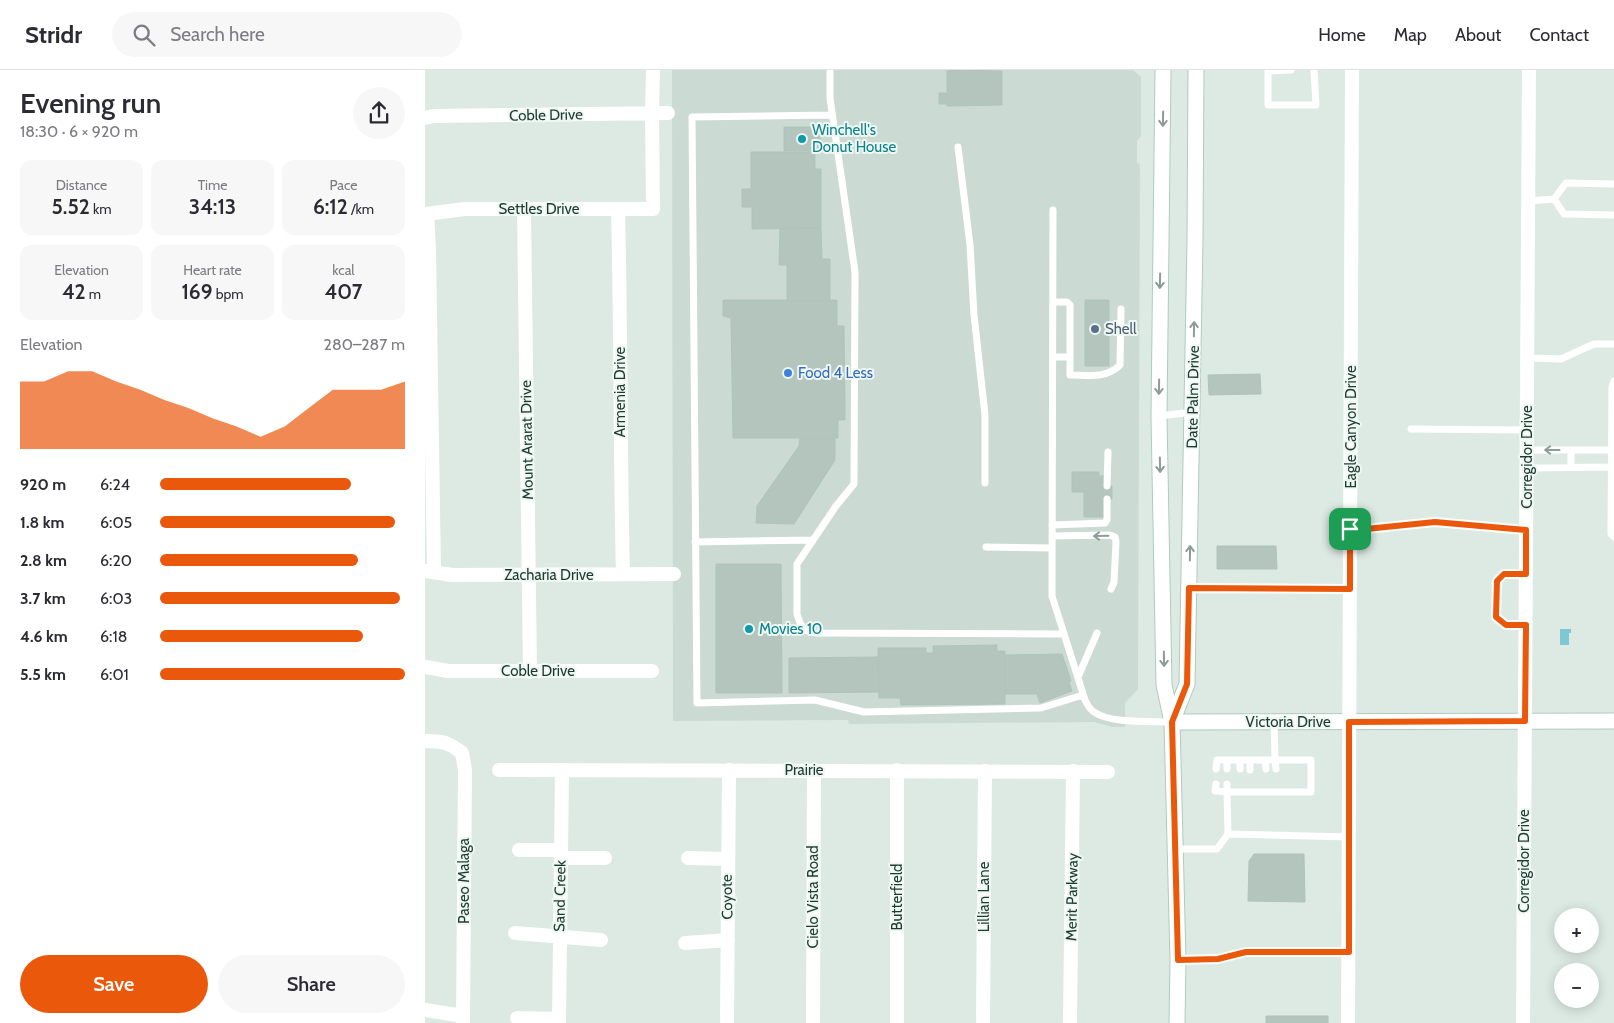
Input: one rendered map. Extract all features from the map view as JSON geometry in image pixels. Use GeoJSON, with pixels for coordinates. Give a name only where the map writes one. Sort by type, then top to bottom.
{"type":"FeatureCollection","features":[{"type":"Feature","properties":{"kind":"main road","name":"Date Palm Drive"},"geometry":{"type":"LineString","coordinates":[[1163,70],[1159,416],[1164,685],[1172,722],[1178,960],[1177,1023]]}},
{"type":"Feature","properties":{"kind":"main road","name":"Date Palm Drive"},"geometry":{"type":"LineString","coordinates":[[1172,722],[1187,684],[1196,231],[1196,70]]}},
{"type":"Feature","properties":{"kind":"main road","name":"Victoria Drive"},"geometry":{"type":"LineString","coordinates":[[1172,722],[1614,721]]}},
{"type":"Feature","properties":{"kind":"street"},"geometry":{"type":"LineString","coordinates":[[652,113],[653,70]]}},
{"type":"Feature","properties":{"kind":"street","name":"Eagle Canyon Drive"},"geometry":{"type":"LineString","coordinates":[[1348,1023],[1352,70]]}},
{"type":"Feature","properties":{"kind":"street","name":"Corregidor Drive"},"geometry":{"type":"LineString","coordinates":[[1523,1023],[1529,70]]}},
{"type":"Feature","properties":{"kind":"street","name":"Settles Drive"},"geometry":{"type":"LineString","coordinates":[[426,214],[465,209],[653,209],[652,113]]}},
{"type":"Feature","properties":{"kind":"street","name":"Coble Drive"},"geometry":{"type":"LineString","coordinates":[[425,118],[435,116],[668,113]]}},
{"type":"Feature","properties":{"kind":"street","name":"Mount Ararat Drive"},"geometry":{"type":"LineString","coordinates":[[524,209],[529,672]]}},
{"type":"Feature","properties":{"kind":"street","name":"Armenia Drive"},"geometry":{"type":"LineString","coordinates":[[617,210],[623,574]]}},
{"type":"Feature","properties":{"kind":"street"},"geometry":{"type":"LineString","coordinates":[[426,214],[429,249],[429,571]]}},
{"type":"Feature","properties":{"kind":"street","name":"Zacharia Drive"},"geometry":{"type":"LineString","coordinates":[[429,571],[452,575],[674,574]]}},
{"type":"Feature","properties":{"kind":"street","name":"Coble Drive"},"geometry":{"type":"LineString","coordinates":[[425,667],[448,671],[652,671]]}},
{"type":"Feature","properties":{"kind":"street","name":"Paseo Malaga"},"geometry":{"type":"LineString","coordinates":[[425,741],[441,741],[452,745],[462,753],[465,770],[463,1019]]}},
{"type":"Feature","properties":{"kind":"street","name":"Prairie"},"geometry":{"type":"LineString","coordinates":[[499,770],[1108,772]]}},
{"type":"Feature","properties":{"kind":"street","name":"Sand Creek"},"geometry":{"type":"LineString","coordinates":[[559,1021],[562,770]]}},
{"type":"Feature","properties":{"kind":"street","name":"Coyote"},"geometry":{"type":"LineString","coordinates":[[727,1023],[729,770]]}},
{"type":"Feature","properties":{"kind":"street","name":"Cielo Vista Road"},"geometry":{"type":"LineString","coordinates":[[813,1023],[814,770]]}},
{"type":"Feature","properties":{"kind":"street","name":"Butterfield"},"geometry":{"type":"LineString","coordinates":[[897,770],[897,1023]]}},
{"type":"Feature","properties":{"kind":"street","name":"Lillian Lane"},"geometry":{"type":"LineString","coordinates":[[983,1023],[985,771]]}},
{"type":"Feature","properties":{"kind":"street","name":"Merit Parkway"},"geometry":{"type":"LineString","coordinates":[[1070,1023],[1073,772]]}},
{"type":"Feature","properties":{"kind":"street"},"geometry":{"type":"LineString","coordinates":[[519,850],[605,858]]}},
{"type":"Feature","properties":{"kind":"street"},"geometry":{"type":"LineString","coordinates":[[688,858],[727,859]]}},
{"type":"Feature","properties":{"kind":"street"},"geometry":{"type":"LineString","coordinates":[[515,933],[601,940]]}},
{"type":"Feature","properties":{"kind":"street"},"geometry":{"type":"LineString","coordinates":[[685,943],[728,940]]}},
{"type":"Feature","properties":{"kind":"street"},"geometry":{"type":"LineString","coordinates":[[425,1010],[463,1019]]}},
{"type":"Feature","properties":{"kind":"street"},"geometry":{"type":"LineString","coordinates":[[517,1018],[559,1021]]}},
{"type":"Feature","properties":{"kind":"lane"},"geometry":{"type":"LineString","coordinates":[[830,70],[832,115],[855,272],[854,484],[797,564],[797,614],[800,623],[805,630],[817,633],[1063,634]]}},
{"type":"Feature","properties":{"kind":"lane"},"geometry":{"type":"LineString","coordinates":[[1291,70],[1268,71],[1268,105],[1316,105],[1314,70]]}},
{"type":"Feature","properties":{"kind":"lane"},"geometry":{"type":"LineString","coordinates":[[832,115],[692,117],[697,703],[815,700],[864,712],[1041,708],[1083,695]]}},
{"type":"Feature","properties":{"kind":"lane"},"geometry":{"type":"LineString","coordinates":[[958,147],[970,245],[974,315],[985,415],[985,483]]}},
{"type":"Feature","properties":{"kind":"lane"},"geometry":{"type":"LineString","coordinates":[[1529,200],[1554,199],[1566,184],[1614,184]]}},
{"type":"Feature","properties":{"kind":"lane"},"geometry":{"type":"LineString","coordinates":[[1554,199],[1564,214],[1614,215]]}},
{"type":"Feature","properties":{"kind":"lane"},"geometry":{"type":"LineString","coordinates":[[1053,210],[1052,596],[1083,695],[1093,712],[1117,720],[1172,722]]}},
{"type":"Feature","properties":{"kind":"lane"},"geometry":{"type":"LineString","coordinates":[[1053,302],[1067,302],[1070,305],[1070,375],[1101,376],[1113,372],[1120,365],[1121,309]]}},
{"type":"Feature","properties":{"kind":"lane"},"geometry":{"type":"LineString","coordinates":[[1527,358],[1561,359],[1594,344],[1614,344]]}},
{"type":"Feature","properties":{"kind":"lane"},"geometry":{"type":"LineString","coordinates":[[1053,357],[1070,357]]}},
{"type":"Feature","properties":{"kind":"lane"},"geometry":{"type":"LineString","coordinates":[[1614,381],[1611,387],[1611,534],[1614,538]]}},
{"type":"Feature","properties":{"kind":"lane"},"geometry":{"type":"LineString","coordinates":[[1159,416],[1193,412]]}},
{"type":"Feature","properties":{"kind":"lane"},"geometry":{"type":"LineString","coordinates":[[1411,429],[1527,430]]}},
{"type":"Feature","properties":{"kind":"lane"},"geometry":{"type":"LineString","coordinates":[[1527,450],[1611,450]]}},
{"type":"Feature","properties":{"kind":"lane"},"geometry":{"type":"LineString","coordinates":[[1571,450],[1571,467]]}},
{"type":"Feature","properties":{"kind":"lane"},"geometry":{"type":"LineString","coordinates":[[1107,486],[1108,452]]}},
{"type":"Feature","properties":{"kind":"lane"},"geometry":{"type":"LineString","coordinates":[[1527,468],[1611,467]]}},
{"type":"Feature","properties":{"kind":"lane"},"geometry":{"type":"LineString","coordinates":[[1053,525],[1105,523],[1107,520],[1107,498]]}},
{"type":"Feature","properties":{"kind":"lane"},"geometry":{"type":"LineString","coordinates":[[1350,529],[1435,522],[1526,530]]}},
{"type":"Feature","properties":{"kind":"lane"},"geometry":{"type":"LineString","coordinates":[[1053,536],[1110,535],[1115,537],[1114,582],[1111,589]]}},
{"type":"Feature","properties":{"kind":"lane"},"geometry":{"type":"LineString","coordinates":[[695,542],[813,540]]}},
{"type":"Feature","properties":{"kind":"lane"},"geometry":{"type":"LineString","coordinates":[[985,547],[1053,548]]}},
{"type":"Feature","properties":{"kind":"lane"},"geometry":{"type":"LineString","coordinates":[[1526,574],[1504,574],[1497,581],[1496,617],[1506,625],[1526,625]]}},
{"type":"Feature","properties":{"kind":"lane"},"geometry":{"type":"LineString","coordinates":[[1189,588],[1350,589]]}},
{"type":"Feature","properties":{"kind":"lane"},"geometry":{"type":"LineString","coordinates":[[1078,677],[1097,634]]}},
{"type":"Feature","properties":{"kind":"lane"},"geometry":{"type":"LineString","coordinates":[[1274,722],[1276,769]]}},
{"type":"Feature","properties":{"kind":"lane"},"geometry":{"type":"LineString","coordinates":[[1216,769],[1217,760],[1311,760],[1311,792],[1215,791],[1216,784]]}},
{"type":"Feature","properties":{"kind":"lane"},"geometry":{"type":"LineString","coordinates":[[1227,760],[1227,769]]}},
{"type":"Feature","properties":{"kind":"lane"},"geometry":{"type":"LineString","coordinates":[[1240,760],[1240,769]]}},
{"type":"Feature","properties":{"kind":"lane"},"geometry":{"type":"LineString","coordinates":[[1250,760],[1250,770]]}},
{"type":"Feature","properties":{"kind":"lane"},"geometry":{"type":"LineString","coordinates":[[1265,760],[1266,769]]}},
{"type":"Feature","properties":{"kind":"lane"},"geometry":{"type":"LineString","coordinates":[[1249,783],[1249,792]]}},
{"type":"Feature","properties":{"kind":"lane"},"geometry":{"type":"LineString","coordinates":[[1175,850],[1217,848],[1228,834],[1227,784]]}},
{"type":"Feature","properties":{"kind":"lane"},"geometry":{"type":"LineString","coordinates":[[1239,784],[1240,792]]}},
{"type":"Feature","properties":{"kind":"lane"},"geometry":{"type":"LineString","coordinates":[[1266,784],[1266,792]]}},
{"type":"Feature","properties":{"kind":"lane"},"geometry":{"type":"LineString","coordinates":[[1277,784],[1277,792]]}},
{"type":"Feature","properties":{"kind":"lane"},"geometry":{"type":"LineString","coordinates":[[1228,834],[1349,837]]}},
{"type":"Feature","properties":{"kind":"lane"},"geometry":{"type":"LineString","coordinates":[[1178,960],[1218,959],[1246,952],[1349,952]]}},
{"type":"Feature","properties":{"kind":"shaded area"},"geometry":{"type":"Polygon","coordinates":[[[672,70],[1133,70],[1141,77],[1141,136],[1137,141],[1137,162],[1140,165],[1138,689],[1125,703],[1125,727],[1112,727],[1094,722],[849,724],[848,720],[673,721],[672,70]]]}},
{"type":"Feature","properties":{"kind":"water"},"geometry":{"type":"Polygon","coordinates":[[[1560,629],[1571,629],[1569,645],[1560,645],[1560,629]]]}},
{"type":"Feature","properties":{"kind":"building"},"geometry":{"type":"Polygon","coordinates":[[[947,70],[1002,71],[1002,105],[947,106],[947,104],[939,104],[939,93],[947,93],[947,70]]]}},
{"type":"Feature","properties":{"kind":"building","name":"Winchell's Donut House"},"geometry":{"type":"Polygon","coordinates":[[[784,127],[820,127],[820,151],[784,151],[784,127]]]}},
{"type":"Feature","properties":{"kind":"building"},"geometry":{"type":"Polygon","coordinates":[[[751,152],[815,152],[815,169],[821,169],[821,228],[752,229],[752,207],[742,207],[742,189],[751,189],[751,152]]]}},
{"type":"Feature","properties":{"kind":"building"},"geometry":{"type":"Polygon","coordinates":[[[780,228],[821,228],[822,259],[830,259],[830,301],[787,301],[787,265],[779,265],[780,228]]]}},
{"type":"Feature","properties":{"kind":"building","name":"Food 4 Less"},"geometry":{"type":"Polygon","coordinates":[[[723,300],[837,300],[837,326],[844,326],[845,407],[845,420],[838,420],[838,438],[733,438],[731,318],[723,316],[723,300]]]}},
{"type":"Feature","properties":{"kind":"building"},"geometry":{"type":"Polygon","coordinates":[[[1085,300],[1109,300],[1109,366],[1085,366],[1085,300]]]}},
{"type":"Feature","properties":{"kind":"building"},"geometry":{"type":"Polygon","coordinates":[[[1260,374],[1261,394],[1209,395],[1208,375],[1260,374]]]}},
{"type":"Feature","properties":{"kind":"building"},"geometry":{"type":"Polygon","coordinates":[[[800,438],[835,438],[835,460],[794,524],[756,523],[757,506],[799,446],[800,438]]]}},
{"type":"Feature","properties":{"kind":"building"},"geometry":{"type":"Polygon","coordinates":[[[1072,472],[1099,472],[1099,476],[1105,476],[1105,486],[1112,486],[1112,499],[1104,499],[1105,517],[1084,517],[1084,492],[1072,492],[1072,472]]]}},
{"type":"Feature","properties":{"kind":"building"},"geometry":{"type":"Polygon","coordinates":[[[1217,546],[1276,546],[1277,569],[1217,569],[1217,546]]]}},
{"type":"Feature","properties":{"kind":"building","name":"Movies 10"},"geometry":{"type":"Polygon","coordinates":[[[716,564],[781,564],[782,693],[716,693],[716,564]]]}},
{"type":"Feature","properties":{"kind":"building"},"geometry":{"type":"Polygon","coordinates":[[[997,645],[997,651],[1005,651],[1005,704],[901,705],[900,698],[879,698],[878,648],[926,648],[926,653],[933,653],[933,646],[997,645]]]}},
{"type":"Feature","properties":{"kind":"building"},"geometry":{"type":"Polygon","coordinates":[[[1062,654],[1071,681],[1069,682],[1072,691],[1040,703],[1037,694],[1005,694],[1005,655],[1062,654]]]}},
{"type":"Feature","properties":{"kind":"building"},"geometry":{"type":"Polygon","coordinates":[[[878,657],[879,692],[789,693],[789,658],[878,657]]]}},
{"type":"Feature","properties":{"kind":"building"},"geometry":{"type":"Polygon","coordinates":[[[1254,854],[1304,854],[1305,902],[1248,901],[1249,861],[1254,854]]]}},
{"type":"Feature","properties":{"kind":"building"},"geometry":{"type":"Polygon","coordinates":[[[1266,1016],[1328,1016],[1328,1023],[1266,1023],[1266,1016]]]}},
{"type":"Feature","properties":{"kind":"place","name":"Winchell's Donut House"},"geometry":{"type":"Point","coordinates":[802,139]}},
{"type":"Feature","properties":{"kind":"place","name":"Shell"},"geometry":{"type":"Point","coordinates":[1095,329]}},
{"type":"Feature","properties":{"kind":"place","name":"Food 4 Less"},"geometry":{"type":"Point","coordinates":[788,373]}},
{"type":"Feature","properties":{"kind":"place","name":"Movies 10"},"geometry":{"type":"Point","coordinates":[749,629]}},
{"type":"Feature","properties":{"kind":"route"},"geometry":{"type":"LineString","coordinates":[[1435,522],[1526,530],[1526,574],[1504,574],[1497,581],[1496,617],[1506,625],[1526,625],[1525,721],[1349,722],[1349,952],[1246,952],[1218,959],[1178,960],[1172,722],[1187,684],[1189,588],[1350,589],[1350,529],[1435,522]]}}]}
